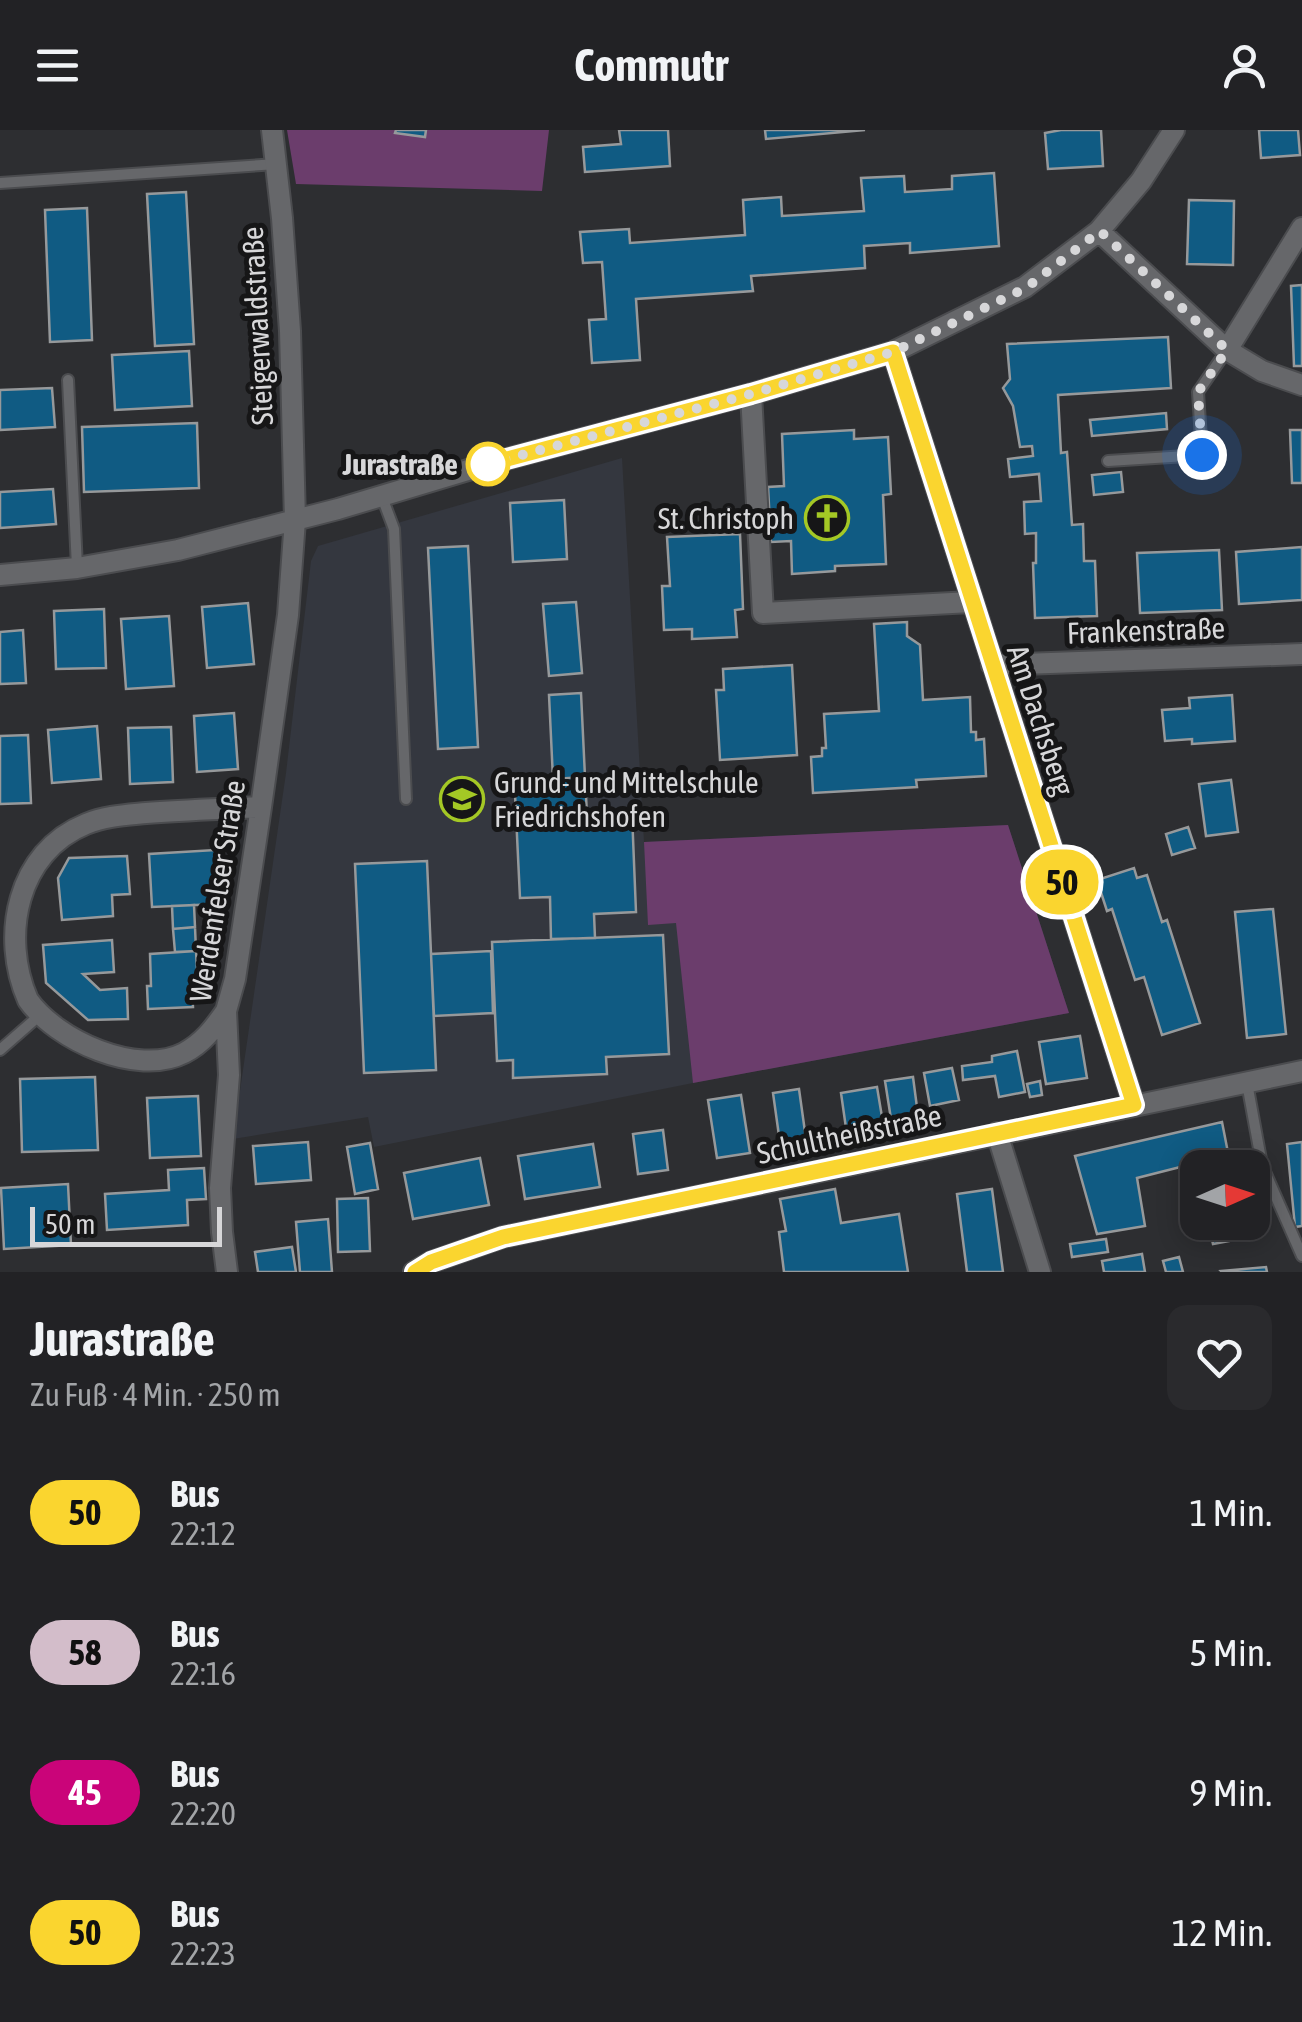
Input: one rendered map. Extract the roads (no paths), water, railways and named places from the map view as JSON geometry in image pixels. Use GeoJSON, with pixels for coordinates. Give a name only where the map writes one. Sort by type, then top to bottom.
{"type":"FeatureCollection","features":[{"type":"Feature","properties":{"kind":"street","name":"Steigerwaldstraße"},"geometry":{"type":"LineString","coordinates":[[272,130],[290,331],[295,520]]}},
{"type":"Feature","properties":{"kind":"street"},"geometry":{"type":"LineString","coordinates":[[0,575],[76,568],[178,550],[893,352],[1026,288],[1100,231],[1141,181],[1174,130]]}},
{"type":"Feature","properties":{"kind":"street"},"geometry":{"type":"LineString","coordinates":[[1227,350],[1302,228]]}},
{"type":"Feature","properties":{"kind":"street"},"geometry":{"type":"LineString","coordinates":[[1100,231],[1227,350],[1262,371],[1302,386]]}},
{"type":"Feature","properties":{"kind":"street","name":"Am Dachsberg"},"geometry":{"type":"LineString","coordinates":[[893,352],[1134,1105]]}},
{"type":"Feature","properties":{"kind":"street"},"geometry":{"type":"LineString","coordinates":[[751,394],[763,613],[972,602]]}},
{"type":"Feature","properties":{"kind":"street","name":"Werdenfelser Straße"},"geometry":{"type":"LineString","coordinates":[[227,1272],[220,1188],[229,1075],[226,1011],[235,979],[261,808],[288,615],[295,520]]}},
{"type":"Feature","properties":{"kind":"street","name":"Frankenstraße"},"geometry":{"type":"LineString","coordinates":[[992,665],[1302,654]]}},
{"type":"Feature","properties":{"kind":"street"},"geometry":{"type":"LineString","coordinates":[[226,1011],[206,1039],[180,1055],[154,1060],[105,1054],[60,1030],[27,998],[10,954],[8,927],[13,900],[24,875],[62,836],[89,823],[116,816],[184,810],[261,808]]}},
{"type":"Feature","properties":{"kind":"street","name":"Schultheißstraße"},"geometry":{"type":"LineString","coordinates":[[414,1272],[431,1262],[503,1237],[1302,1071]]}},
{"type":"Feature","properties":{"kind":"street"},"geometry":{"type":"LineString","coordinates":[[997,1134],[1040,1272]]}},
{"type":"Feature","properties":{"kind":"lane"},"geometry":{"type":"LineString","coordinates":[[0,182],[277,164]]}},
{"type":"Feature","properties":{"kind":"lane"},"geometry":{"type":"LineString","coordinates":[[1108,461],[1202,455],[1198,392],[1227,350]]}},
{"type":"Feature","properties":{"kind":"lane"},"geometry":{"type":"LineString","coordinates":[[68,380],[76,568]]}},
{"type":"Feature","properties":{"kind":"lane"},"geometry":{"type":"LineString","coordinates":[[382,496],[394,528],[406,799]]}},
{"type":"Feature","properties":{"kind":"lane"},"geometry":{"type":"LineString","coordinates":[[0,1050],[40,1014]]}},
{"type":"Feature","properties":{"kind":"lane"},"geometry":{"type":"LineString","coordinates":[[1246,1082],[1262,1165],[1302,1256]]}},
{"type":"Feature","properties":{"kind":"place","name":"Jurastraße"},"geometry":{"type":"Point","coordinates":[488,464]}},
{"type":"Feature","properties":{"kind":"place","name":"St. Christoph"},"geometry":{"type":"Point","coordinates":[827,518]}},
{"type":"Feature","properties":{"kind":"place","name":"Grund- und Mittelschule Friedrichshofen"},"geometry":{"type":"Point","coordinates":[462,799]}}]}
